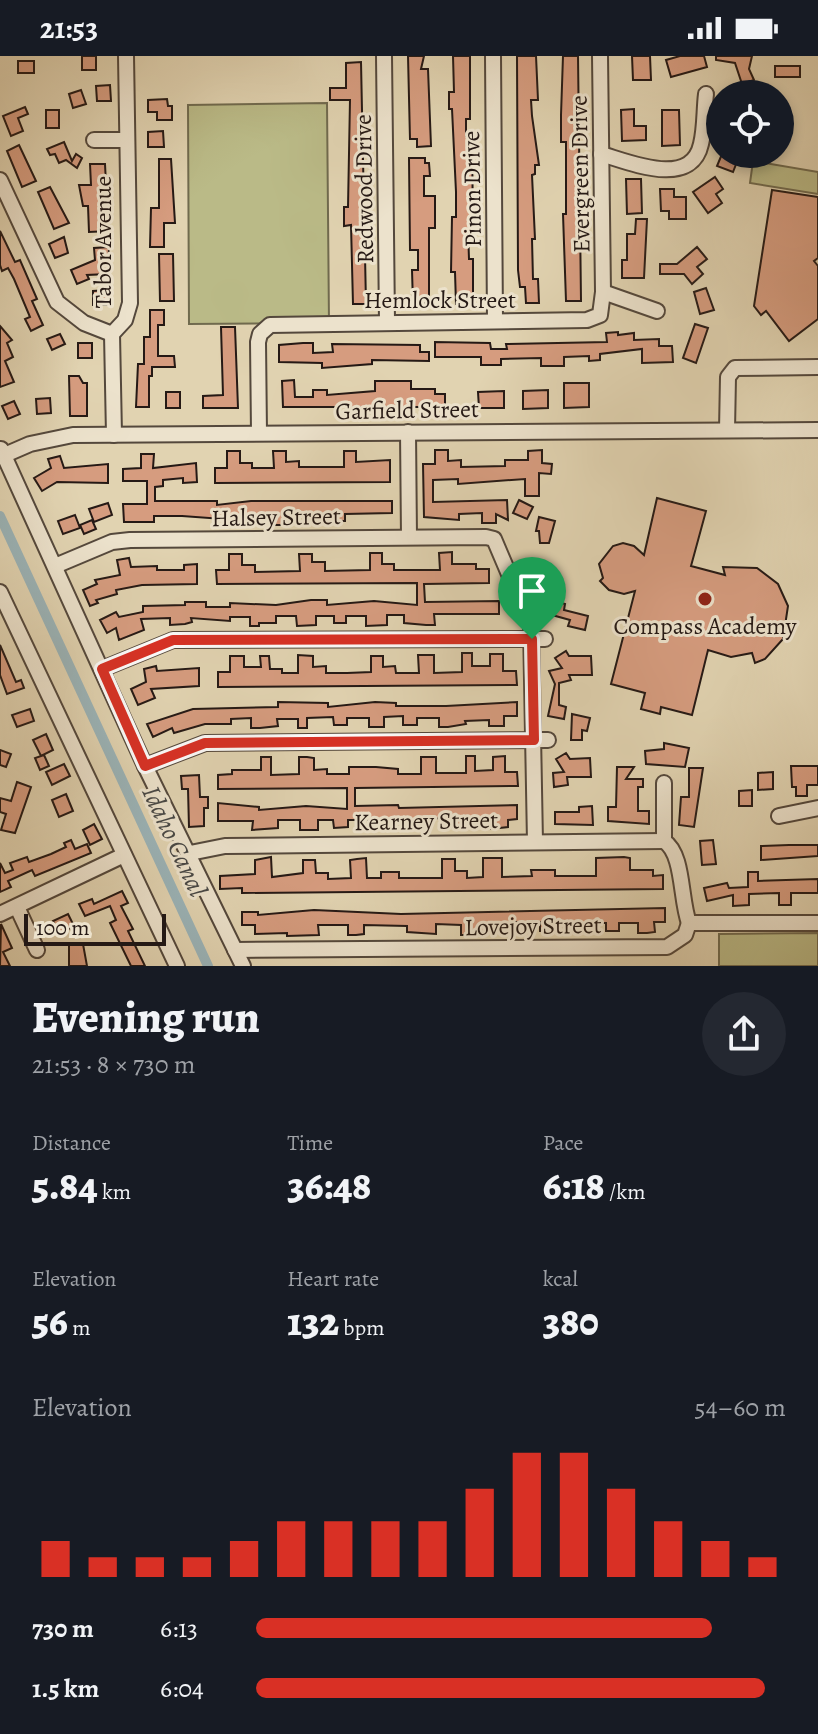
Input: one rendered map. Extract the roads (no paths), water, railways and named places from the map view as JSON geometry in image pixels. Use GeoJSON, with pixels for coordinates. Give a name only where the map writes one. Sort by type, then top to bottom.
{"type":"FeatureCollection","features":[{"type":"Feature","properties":{"kind":"street","name":"Tabor Avenue"},"geometry":{"type":"LineString","coordinates":[[114,435],[112,334],[125,320],[130,303],[126,56]]}},
{"type":"Feature","properties":{"kind":"street","name":"Redwood Drive"},"geometry":{"type":"LineString","coordinates":[[384,56],[387,322]]}},
{"type":"Feature","properties":{"kind":"street","name":"Pinon Drive"},"geometry":{"type":"LineString","coordinates":[[493,56],[495,321]]}},
{"type":"Feature","properties":{"kind":"street","name":"Evergreen Drive"},"geometry":{"type":"LineString","coordinates":[[600,56],[603,292]]}},
{"type":"Feature","properties":{"kind":"street"},"geometry":{"type":"LineString","coordinates":[[601,154],[663,170],[686,164],[698,153],[702,144],[706,94]]}},
{"type":"Feature","properties":{"kind":"street","name":"Tabor Avenue"},"geometry":{"type":"LineString","coordinates":[[94,140],[125,140]]}},
{"type":"Feature","properties":{"kind":"street"},"geometry":{"type":"LineString","coordinates":[[0,180],[57,302],[84,323],[112,334]]}},
{"type":"Feature","properties":{"kind":"street","name":"Hemlock Street"},"geometry":{"type":"LineString","coordinates":[[259,433],[260,334],[270,325],[597,318],[602,311],[603,292]]}},
{"type":"Feature","properties":{"kind":"street"},"geometry":{"type":"LineString","coordinates":[[603,292],[657,311]]}},
{"type":"Feature","properties":{"kind":"street"},"geometry":{"type":"LineString","coordinates":[[727,430],[728,377],[735,368],[818,367]]}},
{"type":"Feature","properties":{"kind":"street","name":"Garfield Street"},"geometry":{"type":"LineString","coordinates":[[1,453],[55,437],[114,435],[818,430]]}},
{"type":"Feature","properties":{"kind":"street"},"geometry":{"type":"LineString","coordinates":[[408,432],[409,537]]}},
{"type":"Feature","properties":{"kind":"street"},"geometry":{"type":"LineString","coordinates":[[1,453],[145,766],[243,966]]}},
{"type":"Feature","properties":{"kind":"street","name":"Halsey Street"},"geometry":{"type":"LineString","coordinates":[[55,566],[112,542],[130,540],[486,537],[499,546],[538,639]]}},
{"type":"Feature","properties":{"kind":"street"},"geometry":{"type":"LineString","coordinates":[[0,592],[177,966]]}},
{"type":"Feature","properties":{"kind":"street"},"geometry":{"type":"LineString","coordinates":[[102,669],[173,640],[538,639],[541,740],[535,842]]}},
{"type":"Feature","properties":{"kind":"street"},"geometry":{"type":"LineString","coordinates":[[145,766],[205,743],[541,740]]}},
{"type":"Feature","properties":{"kind":"street"},"geometry":{"type":"LineString","coordinates":[[664,783],[664,841],[678,856],[681,900],[689,923],[818,923]]}},
{"type":"Feature","properties":{"kind":"street"},"geometry":{"type":"LineString","coordinates":[[779,816],[818,808]]}},
{"type":"Feature","properties":{"kind":"street","name":"Kearney Street"},"geometry":{"type":"LineString","coordinates":[[190,853],[225,846],[664,841]]}},
{"type":"Feature","properties":{"kind":"street"},"geometry":{"type":"LineString","coordinates":[[0,914],[124,855]]}},
{"type":"Feature","properties":{"kind":"street"},"geometry":{"type":"LineString","coordinates":[[17,907],[37,950]]}},
{"type":"Feature","properties":{"kind":"street","name":"Lovejoy Street"},"geometry":{"type":"LineString","coordinates":[[235,950],[667,947],[685,935],[689,923]]}},
{"type":"Feature","properties":{"kind":"waterway","name":"Idaho Canal"},"geometry":{"type":"LineString","coordinates":[[0,516],[208,966]]}},
{"type":"Feature","properties":{"kind":"place","name":"Compass Academy"},"geometry":{"type":"Point","coordinates":[705,599]}}]}
